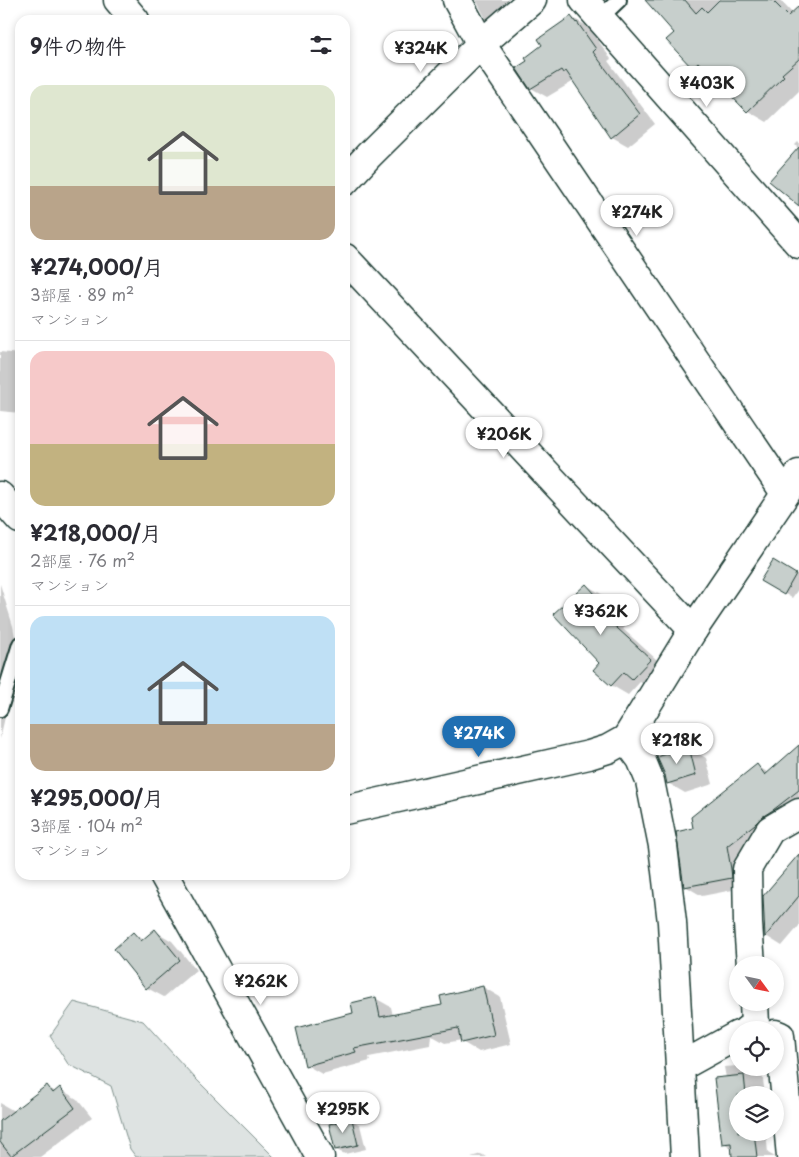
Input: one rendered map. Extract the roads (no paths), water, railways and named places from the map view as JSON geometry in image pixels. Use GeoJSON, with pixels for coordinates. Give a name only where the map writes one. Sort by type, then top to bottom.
{"type":"FeatureCollection","features":[{"type":"Feature","properties":{"kind":"street"},"geometry":{"type":"LineString","coordinates":[[118,0],[131,15]]}},
{"type":"Feature","properties":{"kind":"street"},"geometry":{"type":"LineString","coordinates":[[350,809],[589,755],[608,749],[626,739],[693,630],[792,484],[481,44],[457,0]]}},
{"type":"Feature","properties":{"kind":"street"},"geometry":{"type":"LineString","coordinates":[[350,175],[368,155],[481,44],[532,0]]}},
{"type":"Feature","properties":{"kind":"street"},"geometry":{"type":"LineString","coordinates":[[601,6],[799,244]]}},
{"type":"Feature","properties":{"kind":"street"},"geometry":{"type":"LineString","coordinates":[[350,263],[693,630]]}},
{"type":"Feature","properties":{"kind":"street"},"geometry":{"type":"LineString","coordinates":[[0,496],[15,513]]}},
{"type":"Feature","properties":{"kind":"street"},"geometry":{"type":"LineString","coordinates":[[626,739],[641,759],[650,781],[663,846],[672,922],[685,1157]]}},
{"type":"Feature","properties":{"kind":"street"},"geometry":{"type":"LineString","coordinates":[[750,956],[747,869],[770,830],[799,813]]}},
{"type":"Feature","properties":{"kind":"street"},"geometry":{"type":"LineString","coordinates":[[167,880],[320,1157]]}},
{"type":"Feature","properties":{"kind":"street"},"geometry":{"type":"LineString","coordinates":[[680,1067],[729,1041]]}},
{"type":"Feature","properties":{"kind":"street"},"geometry":{"type":"LineString","coordinates":[[784,1076],[791,1157]]}},
{"type":"Feature","properties":{"kind":"lane"},"geometry":{"type":"LineString","coordinates":[[0,709],[15,660]]}}]}
